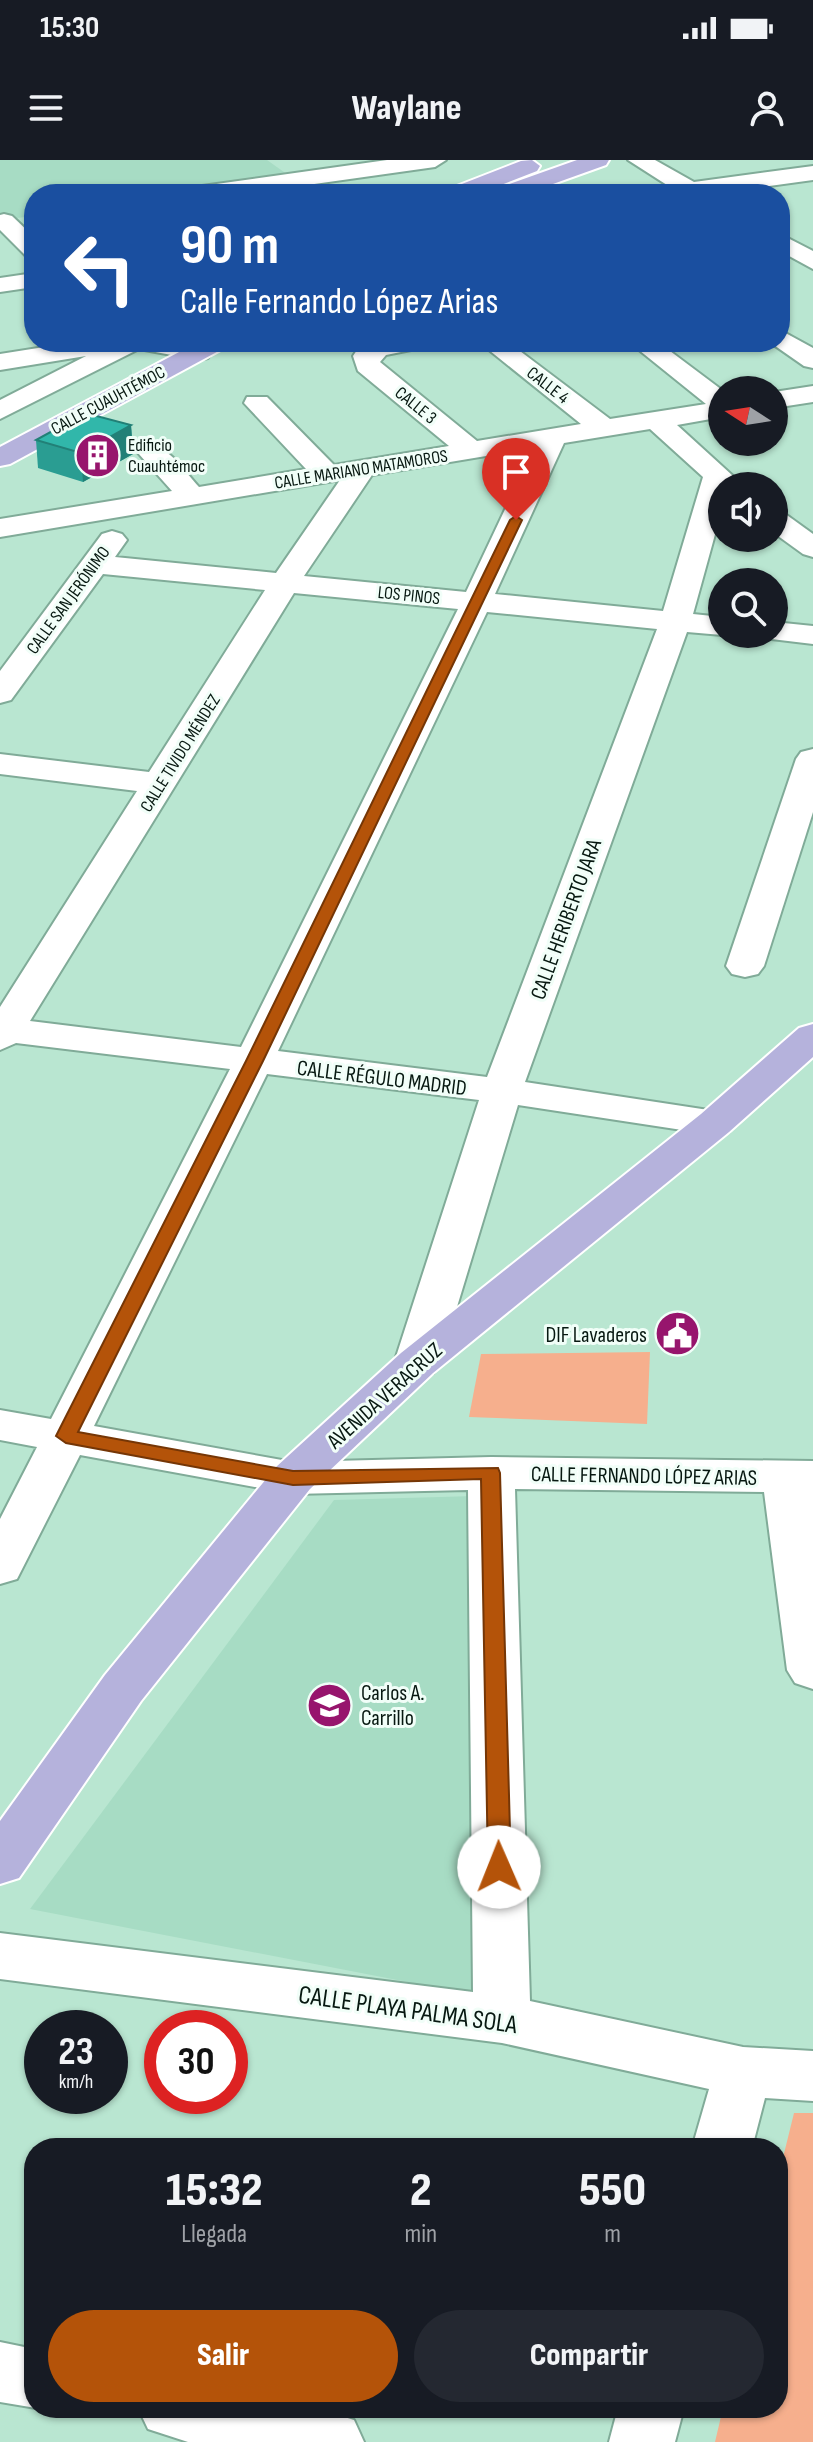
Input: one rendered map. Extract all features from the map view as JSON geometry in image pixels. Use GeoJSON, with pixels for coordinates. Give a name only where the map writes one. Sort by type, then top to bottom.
{"type":"FeatureCollection","features":[{"type":"Feature","properties":{"kind":"main road"},"geometry":{"type":"LineString","coordinates":[[483,184],[546,160]]}},
{"type":"Feature","properties":{"kind":"main road"},"geometry":{"type":"LineString","coordinates":[[531,184],[598,160]]}},
{"type":"Feature","properties":{"kind":"main road","name":"CALLE CUAUHTÉMOC"},"geometry":{"type":"LineString","coordinates":[[0,430],[143,352]]}},
{"type":"Feature","properties":{"kind":"main road","name":"CALLE CUAUHTÉMOC"},"geometry":{"type":"LineString","coordinates":[[0,458],[199,352]]}},
{"type":"Feature","properties":{"kind":"main road","name":"AVENIDA VERACRUZ"},"geometry":{"type":"LineString","coordinates":[[0,1863],[123,1688],[293,1478],[417,1363],[715,1123],[813,1036]]}},
{"type":"Feature","properties":{"kind":"street"},"geometry":{"type":"LineString","coordinates":[[287,160],[321,184]]}},
{"type":"Feature","properties":{"kind":"street"},"geometry":{"type":"LineString","coordinates":[[268,184],[435,160]]}},
{"type":"Feature","properties":{"kind":"street"},"geometry":{"type":"LineString","coordinates":[[639,160],[681,184]]}},
{"type":"Feature","properties":{"kind":"street"},"geometry":{"type":"LineString","coordinates":[[745,184],[813,173]]}},
{"type":"Feature","properties":{"kind":"street"},"geometry":{"type":"LineString","coordinates":[[2,221],[24,218]]}},
{"type":"Feature","properties":{"kind":"street"},"geometry":{"type":"LineString","coordinates":[[2,221],[24,242]]}},
{"type":"Feature","properties":{"kind":"street"},"geometry":{"type":"LineString","coordinates":[[790,240],[813,237]]}},
{"type":"Feature","properties":{"kind":"street"},"geometry":{"type":"LineString","coordinates":[[790,248],[813,262]]}},
{"type":"Feature","properties":{"kind":"street"},"geometry":{"type":"LineString","coordinates":[[0,285],[24,281]]}},
{"type":"Feature","properties":{"kind":"street"},"geometry":{"type":"LineString","coordinates":[[790,345],[813,360]]}},
{"type":"Feature","properties":{"kind":"street"},"geometry":{"type":"LineString","coordinates":[[0,362],[66,352]]}},
{"type":"Feature","properties":{"kind":"street"},"geometry":{"type":"LineString","coordinates":[[0,411],[112,352]]}},
{"type":"Feature","properties":{"kind":"street","name":"CALLE 3"},"geometry":{"type":"LineString","coordinates":[[373,352],[366,356],[367,365],[472,451]]}},
{"type":"Feature","properties":{"kind":"street","name":"CALLE 4"},"geometry":{"type":"LineString","coordinates":[[505,352],[605,429]]}},
{"type":"Feature","properties":{"kind":"street"},"geometry":{"type":"LineString","coordinates":[[654,352],[708,395]]}},
{"type":"Feature","properties":{"kind":"street"},"geometry":{"type":"LineString","coordinates":[[788,398],[813,394]]}},
{"type":"Feature","properties":{"kind":"street"},"geometry":{"type":"LineString","coordinates":[[257,403],[328,475]]}},
{"type":"Feature","properties":{"kind":"street","name":"CALLE MARIANO MATAMOROS"},"geometry":{"type":"LineString","coordinates":[[0,528],[553,438],[708,409]]}},
{"type":"Feature","properties":{"kind":"street"},"geometry":{"type":"LineString","coordinates":[[656,420],[714,472]]}},
{"type":"Feature","properties":{"kind":"street"},"geometry":{"type":"LineString","coordinates":[[0,1567],[254,1061],[478,601],[553,438]]}},
{"type":"Feature","properties":{"kind":"street"},"geometry":{"type":"LineString","coordinates":[[152,453],[193,497]]}},
{"type":"Feature","properties":{"kind":"street","name":"CALLE TIVIDO MÉNDEZ"},"geometry":{"type":"LineString","coordinates":[[2,1032],[161,784],[285,582],[362,469]]}},
{"type":"Feature","properties":{"kind":"street","name":"CALLE SAN JERÓNIMO"},"geometry":{"type":"LineString","coordinates":[[0,693],[134,507]]}},
{"type":"Feature","properties":{"kind":"street","name":"CALLE HERIBERTO JARA"},"geometry":{"type":"LineString","coordinates":[[417,1363],[502,1091],[708,527]]}},
{"type":"Feature","properties":{"kind":"street"},"geometry":{"type":"LineString","coordinates":[[788,529],[813,548]]}},
{"type":"Feature","properties":{"kind":"street","name":"LOS PINOS"},"geometry":{"type":"LineString","coordinates":[[95,564],[708,625]]}},
{"type":"Feature","properties":{"kind":"street"},"geometry":{"type":"LineString","coordinates":[[788,632],[813,635]]}},
{"type":"Feature","properties":{"kind":"street"},"geometry":{"type":"LineString","coordinates":[[745,966],[803,820],[813,759]]}},
{"type":"Feature","properties":{"kind":"street"},"geometry":{"type":"LineString","coordinates":[[0,764],[161,784]]}},
{"type":"Feature","properties":{"kind":"street","name":"CALLE RÉGULO MADRID"},"geometry":{"type":"LineString","coordinates":[[2,1032],[502,1091],[715,1123]]}},
{"type":"Feature","properties":{"kind":"street","name":"CALLE FERNANDO LÓPEZ ARIAS"},"geometry":{"type":"LineString","coordinates":[[0,1425],[293,1478],[491,1473],[799,1477]]}},
{"type":"Feature","properties":{"kind":"street"},"geometry":{"type":"LineString","coordinates":[[491,1473],[502,2019]]}},
{"type":"Feature","properties":{"kind":"street"},"geometry":{"type":"LineString","coordinates":[[799,1477],[813,1670]]}},
{"type":"Feature","properties":{"kind":"street","name":"CALLE PLAYA PALMA SOLA"},"geometry":{"type":"LineString","coordinates":[[0,1956],[502,2019],[743,2072],[813,2076]]}},
{"type":"Feature","properties":{"kind":"street"},"geometry":{"type":"LineString","coordinates":[[725,2138],[743,2072]]}},
{"type":"Feature","properties":{"kind":"street"},"geometry":{"type":"LineString","coordinates":[[0,2372],[24,2377]]}},
{"type":"Feature","properties":{"kind":"street"},"geometry":{"type":"LineString","coordinates":[[218,2418],[331,2442]]}},
{"type":"Feature","properties":{"kind":"street"},"geometry":{"type":"LineString","coordinates":[[642,2442],[648,2418]]}},
{"type":"Feature","properties":{"kind":"shaded area"},"geometry":{"type":"Polygon","coordinates":[[[0,160],[267,160],[298,182],[24,184],[24,217],[0,220],[0,160]]]}},
{"type":"Feature","properties":{"kind":"shaded area"},"geometry":{"type":"Polygon","coordinates":[[[650,1352],[647,1424],[469,1417],[481,1354],[650,1352]]]}},
{"type":"Feature","properties":{"kind":"shaded area","name":"Carlos A. Carrillo"},"geometry":{"type":"Polygon","coordinates":[[[475,1496],[480,1996],[30,1909],[334,1500],[475,1496]]]}},
{"type":"Feature","properties":{"kind":"shaded area"},"geometry":{"type":"Polygon","coordinates":[[[794,2113],[813,2113],[813,2442],[715,2442],[721,2418],[788,2418],[788,2138],[794,2113]]]}},
{"type":"Feature","properties":{"kind":"building"},"geometry":{"type":"Polygon","coordinates":[[[85,413],[131,425],[81,453],[36,440],[85,413]]]}},
{"type":"Feature","properties":{"kind":"place","name":"Edificio Cuauhtémoc"},"geometry":{"type":"Point","coordinates":[97,455]}},
{"type":"Feature","properties":{"kind":"place","name":"DIF Lavaderos"},"geometry":{"type":"Point","coordinates":[678,1334]}},
{"type":"Feature","properties":{"kind":"place","name":"Carlos A. Carrillo"},"geometry":{"type":"Point","coordinates":[330,1705]}},
{"type":"Feature","properties":{"kind":"route"},"geometry":{"type":"LineString","coordinates":[[499,1867],[491,1473],[293,1478],[66,1436],[254,1061],[516,520]]}}]}
